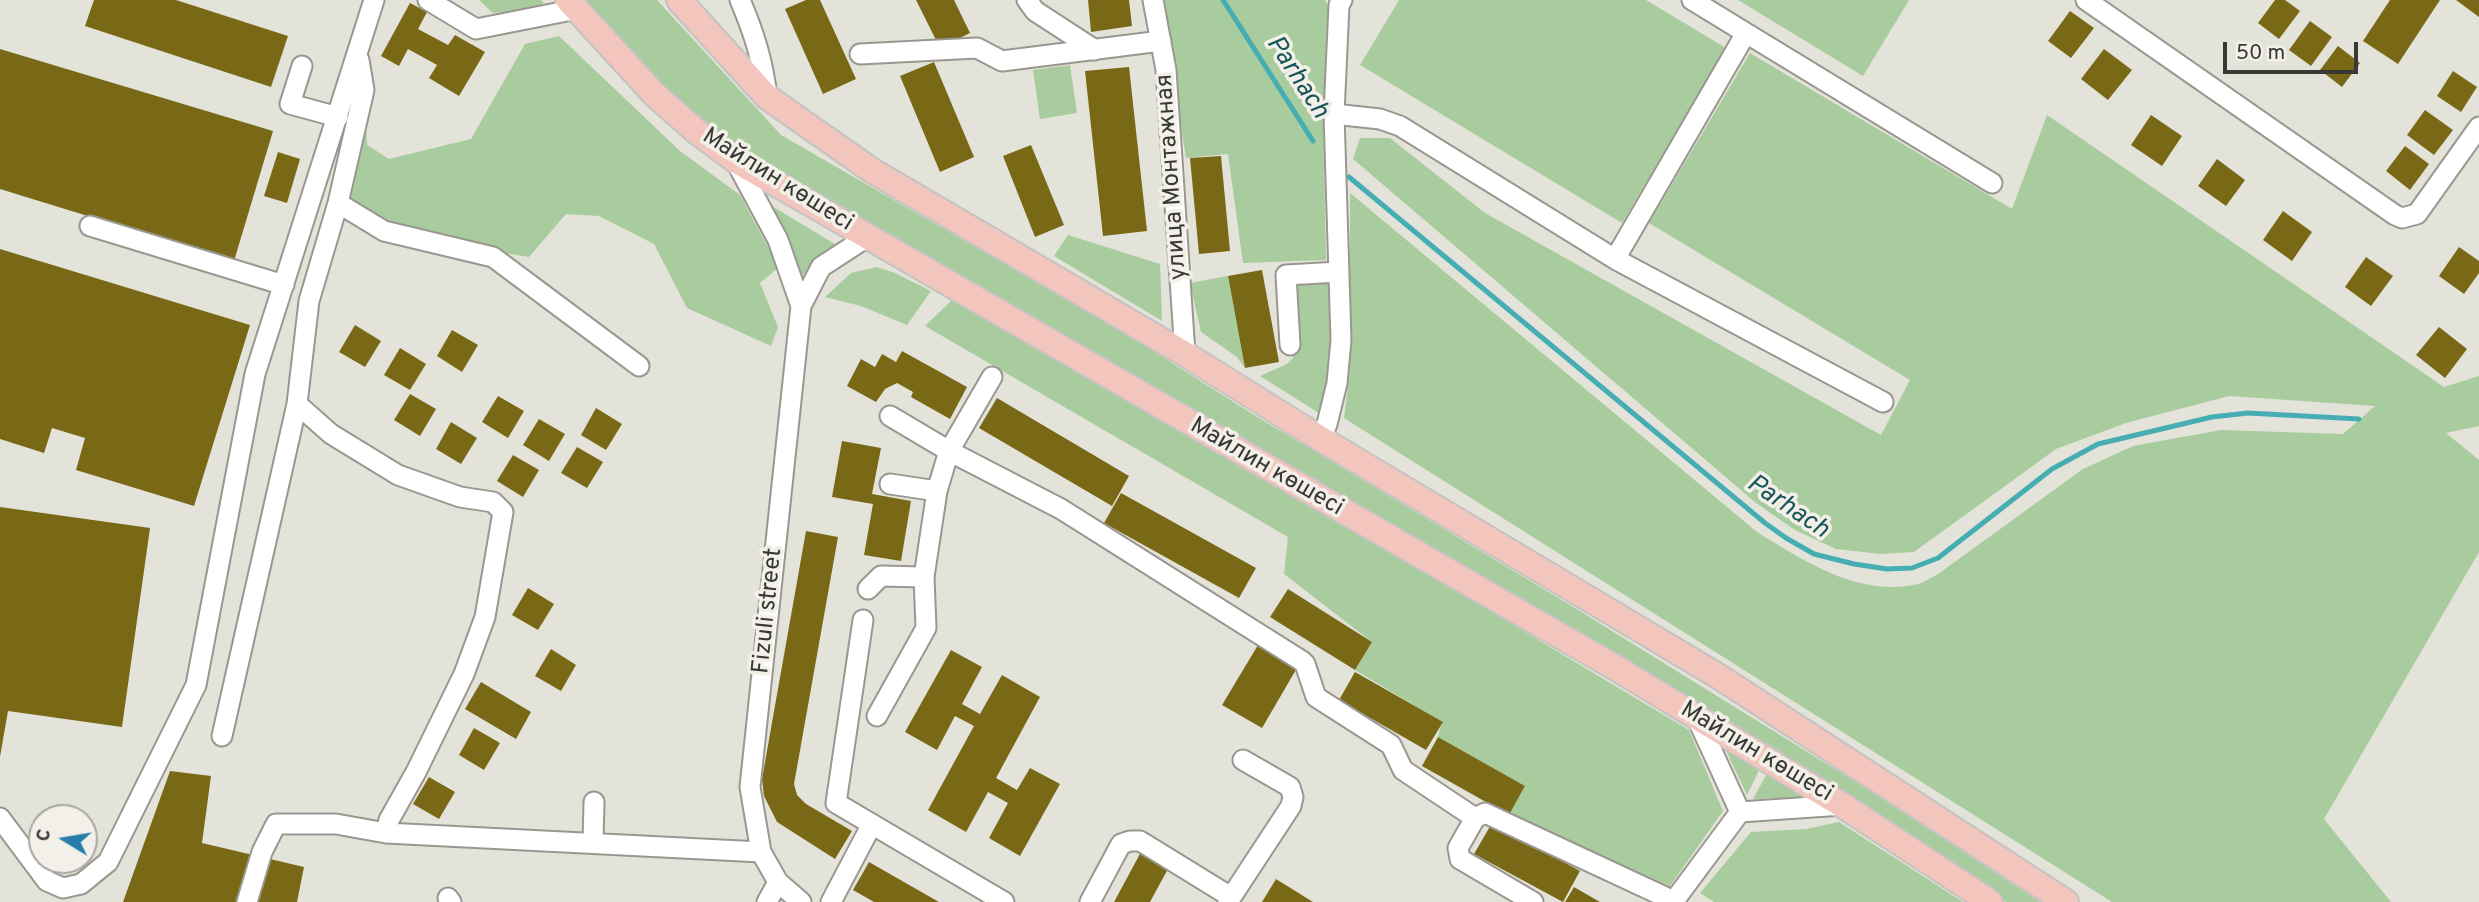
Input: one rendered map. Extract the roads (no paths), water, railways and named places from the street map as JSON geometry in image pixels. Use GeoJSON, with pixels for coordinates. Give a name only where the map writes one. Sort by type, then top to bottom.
{"type":"FeatureCollection","features":[{"type":"Feature","properties":{"kind":"main road","name":"Майлин көшесі"},"geometry":{"type":"LineString","coordinates":[[679,0],[766,97],[870,170],[1185,354],[1321,439],[1718,676],[2066,902]]}},
{"type":"Feature","properties":{"kind":"main road","name":"Майлин көшесі"},"geometry":{"type":"LineString","coordinates":[[573,4],[655,95],[697,132],[735,160],[1696,716],[1842,805],[1990,902]]}},
{"type":"Feature","properties":{"kind":"street"},"geometry":{"type":"LineString","coordinates":[[0,818],[47,881],[63,888],[82,884],[108,862],[196,685],[255,374],[374,0]]}},
{"type":"Feature","properties":{"kind":"street"},"geometry":{"type":"LineString","coordinates":[[428,0],[476,29],[573,4]]}},
{"type":"Feature","properties":{"kind":"street"},"geometry":{"type":"LineString","coordinates":[[740,0],[763,65],[766,97]]}},
{"type":"Feature","properties":{"kind":"street"},"geometry":{"type":"LineString","coordinates":[[1027,0],[1035,11],[1095,50]]}},
{"type":"Feature","properties":{"kind":"street","name":"улица Монтажная"},"geometry":{"type":"LineString","coordinates":[[1153,0],[1166,70],[1185,354]]}},
{"type":"Feature","properties":{"kind":"street"},"geometry":{"type":"LineString","coordinates":[[1321,439],[1337,383],[1341,340],[1334,114],[1339,5],[1342,0]]}},
{"type":"Feature","properties":{"kind":"street"},"geometry":{"type":"LineString","coordinates":[[1692,0],[1992,183]]}},
{"type":"Feature","properties":{"kind":"street"},"geometry":{"type":"LineString","coordinates":[[2086,0],[2402,218],[2417,214],[2479,127]]}},
{"type":"Feature","properties":{"kind":"street"},"geometry":{"type":"LineString","coordinates":[[1615,259],[1746,33]]}},
{"type":"Feature","properties":{"kind":"street"},"geometry":{"type":"LineString","coordinates":[[860,54],[977,48],[1002,61],[1161,41]]}},
{"type":"Feature","properties":{"kind":"street"},"geometry":{"type":"LineString","coordinates":[[222,736],[297,404],[309,301],[338,202],[364,90],[358,55]]}},
{"type":"Feature","properties":{"kind":"street"},"geometry":{"type":"LineString","coordinates":[[302,66],[290,104],[338,117]]}},
{"type":"Feature","properties":{"kind":"street"},"geometry":{"type":"LineString","coordinates":[[1334,114],[1380,119],[1400,126],[1615,259],[1883,401]]}},
{"type":"Feature","properties":{"kind":"street"},"geometry":{"type":"LineString","coordinates":[[735,160],[778,240],[802,306]]}},
{"type":"Feature","properties":{"kind":"street"},"geometry":{"type":"LineString","coordinates":[[338,202],[384,231],[492,257],[639,366]]}},
{"type":"Feature","properties":{"kind":"street"},"geometry":{"type":"LineString","coordinates":[[90,226],[284,285]]}},
{"type":"Feature","properties":{"kind":"street"},"geometry":{"type":"LineString","coordinates":[[802,306],[821,267],[867,237]]}},
{"type":"Feature","properties":{"kind":"street"},"geometry":{"type":"LineString","coordinates":[[1290,345],[1286,275],[1339,272]]}},
{"type":"Feature","properties":{"kind":"street","name":"Fizuli street"},"geometry":{"type":"LineString","coordinates":[[801,902],[778,882],[761,852],[750,787],[802,306]]}},
{"type":"Feature","properties":{"kind":"street"},"geometry":{"type":"LineString","coordinates":[[877,716],[926,628],[924,577],[937,491],[949,451],[992,377]]}},
{"type":"Feature","properties":{"kind":"street"},"geometry":{"type":"LineString","coordinates":[[297,404],[331,435],[398,475],[460,497],[493,502],[503,512],[485,617],[464,674],[389,820],[386,833]]}},
{"type":"Feature","properties":{"kind":"street"},"geometry":{"type":"LineString","coordinates":[[890,416],[949,451],[1061,509],[1302,661],[1316,697],[1391,745],[1403,770],[1475,818]]}},
{"type":"Feature","properties":{"kind":"street"},"geometry":{"type":"LineString","coordinates":[[890,484],[937,491]]}},
{"type":"Feature","properties":{"kind":"street"},"geometry":{"type":"LineString","coordinates":[[869,589],[881,576],[924,577]]}},
{"type":"Feature","properties":{"kind":"street"},"geometry":{"type":"LineString","coordinates":[[863,620],[836,803],[1004,902]]}},
{"type":"Feature","properties":{"kind":"street"},"geometry":{"type":"LineString","coordinates":[[1696,716],[1740,811]]}},
{"type":"Feature","properties":{"kind":"street"},"geometry":{"type":"LineString","coordinates":[[1090,902],[1121,845],[1135,840],[1229,900],[1291,806],[1293,797],[1290,787],[1243,760]]}},
{"type":"Feature","properties":{"kind":"street"},"geometry":{"type":"LineString","coordinates":[[593,843],[594,802]]}},
{"type":"Feature","properties":{"kind":"street"},"geometry":{"type":"LineString","coordinates":[[1740,811],[1842,805]]}},
{"type":"Feature","properties":{"kind":"street"},"geometry":{"type":"LineString","coordinates":[[1533,902],[1460,859],[1458,848],[1475,818],[1485,813],[1675,901],[1740,811]]}},
{"type":"Feature","properties":{"kind":"street"},"geometry":{"type":"LineString","coordinates":[[247,902],[262,852],[276,824],[336,824],[386,833],[761,852]]}},
{"type":"Feature","properties":{"kind":"street"},"geometry":{"type":"LineString","coordinates":[[831,902],[872,824]]}},
{"type":"Feature","properties":{"kind":"street"},"geometry":{"type":"LineString","coordinates":[[767,902],[778,882]]}},
{"type":"Feature","properties":{"kind":"waterway","name":"Parhach"},"geometry":{"type":"LineString","coordinates":[[1223,0],[1313,141]]}},
{"type":"Feature","properties":{"kind":"waterway","name":"Parhach"},"geometry":{"type":"LineString","coordinates":[[1349,177],[1765,523],[1814,554],[1854,564],[1887,569],[1912,568],[1938,558],[2052,469],[2098,444],[2212,417],[2248,413],[2359,419]]}}]}
